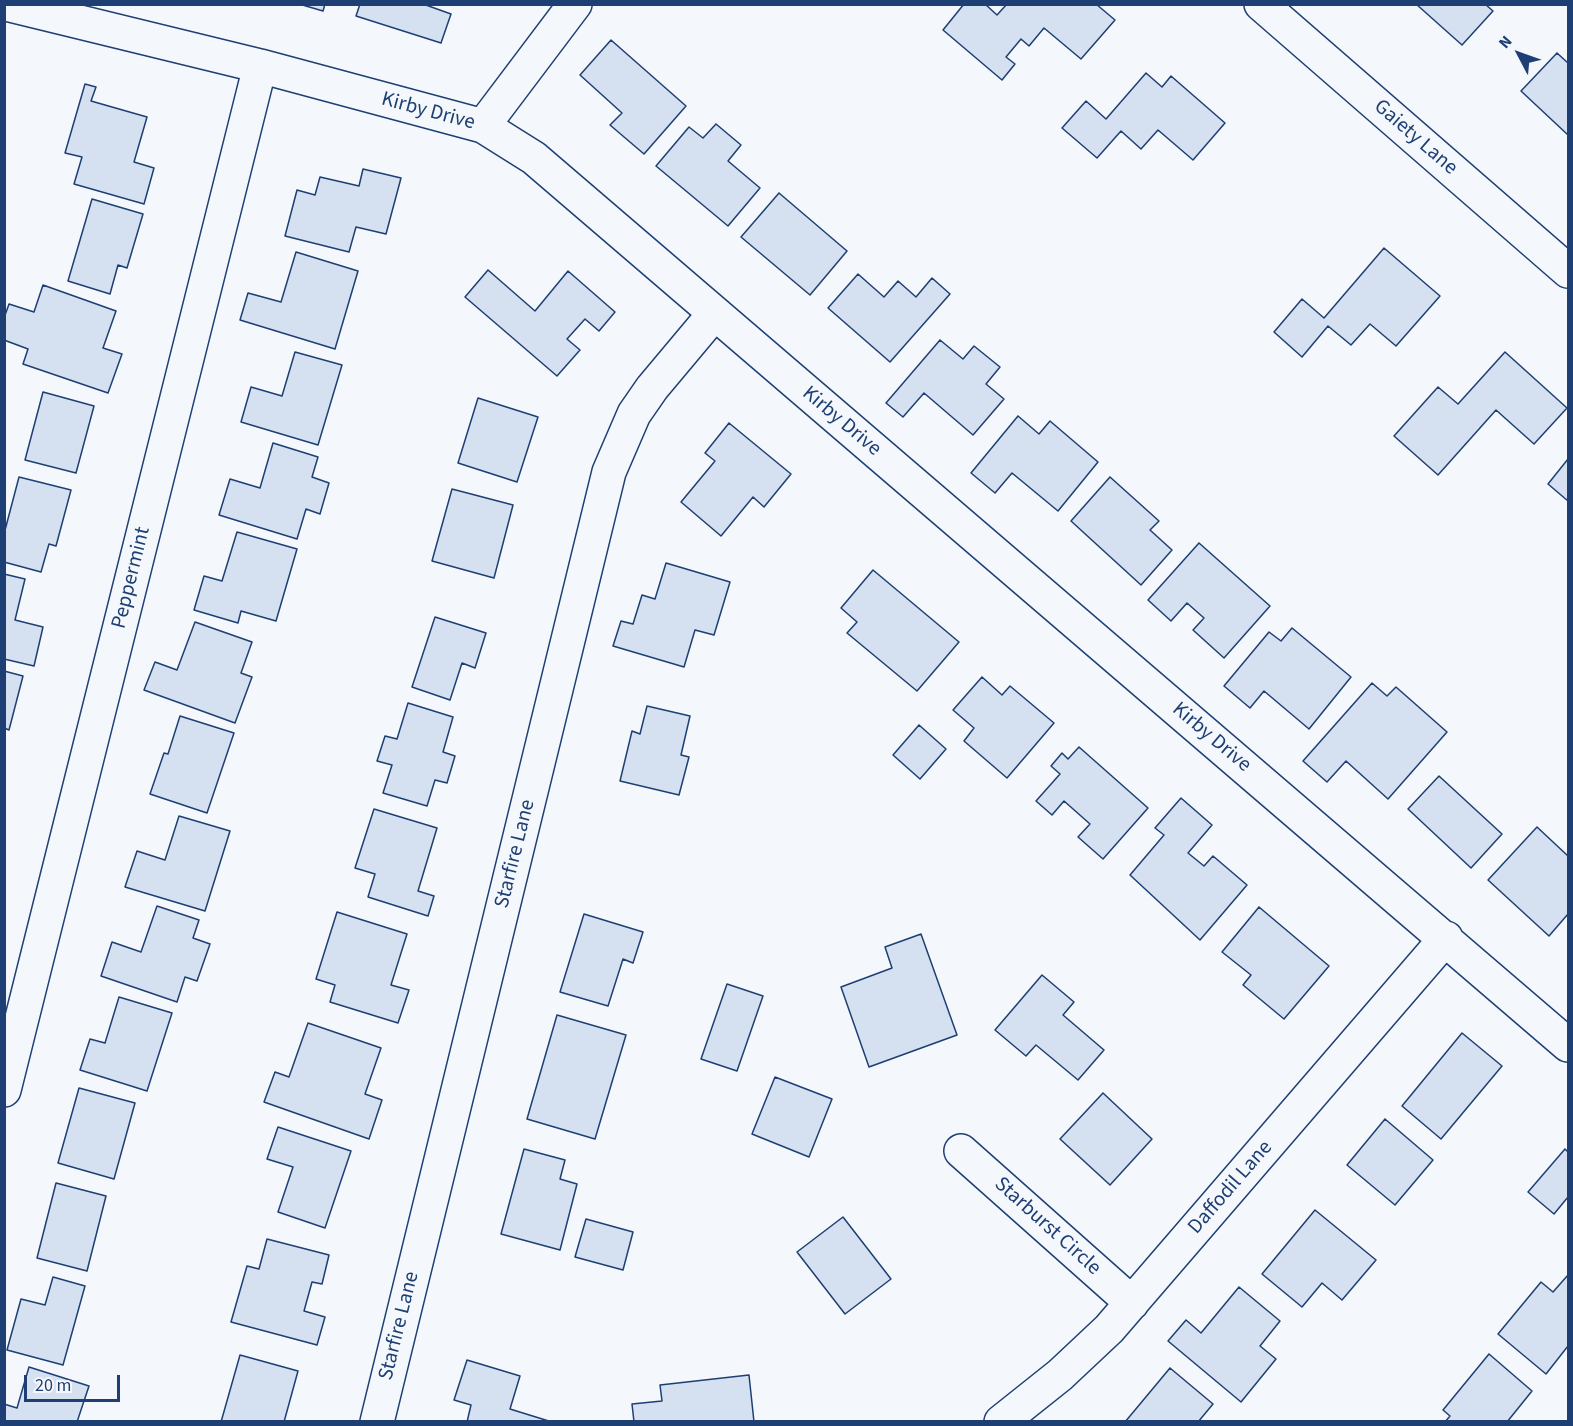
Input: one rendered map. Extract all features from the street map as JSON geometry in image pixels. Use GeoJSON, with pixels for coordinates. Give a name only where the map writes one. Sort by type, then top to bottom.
{"type":"FeatureCollection","features":[{"type":"Feature","properties":{"kind":"street","name":"Kirby Drive"},"geometry":{"type":"LineString","coordinates":[[6,4],[260,66],[483,126],[534,158],[1569,1045]]}},
{"type":"Feature","properties":{"kind":"street"},"geometry":{"type":"LineString","coordinates":[[483,126],[575,4]]}},
{"type":"Feature","properties":{"kind":"street","name":"Gaiety Lane"},"geometry":{"type":"LineString","coordinates":[[1261,4],[1569,271]]}},
{"type":"Feature","properties":{"kind":"street","name":"Peppermint"},"geometry":{"type":"LineString","coordinates":[[4,1090],[260,66]]}},
{"type":"Feature","properties":{"kind":"street","name":"Starfire Lane"},"geometry":{"type":"LineString","coordinates":[[377,1422],[609,472],[634,414],[651,388],[714,314]]}},
{"type":"Feature","properties":{"kind":"street","name":"Daffodil Lane"},"geometry":{"type":"LineString","coordinates":[[1001,1422],[1060,1375],[1109,1329],[1446,938]]}},
{"type":"Feature","properties":{"kind":"street","name":"Starburst Circle"},"geometry":{"type":"LineString","coordinates":[[962,1151],[1132,1303]]}},
{"type":"Feature","properties":{"kind":"building"},"geometry":{"type":"Polygon","coordinates":[[[299,4],[325,4],[323,11],[299,4]]]}},
{"type":"Feature","properties":{"kind":"building"},"geometry":{"type":"Polygon","coordinates":[[[360,4],[423,4],[451,14],[441,43],[356,16],[360,4]]]}},
{"type":"Feature","properties":{"kind":"building"},"geometry":{"type":"Polygon","coordinates":[[[964,4],[985,4],[997,15],[1007,4],[1096,4],[1115,20],[1081,59],[1044,28],[1029,46],[1021,39],[1006,57],[1015,64],[1002,80],[943,30],[964,4]]]}},
{"type":"Feature","properties":{"kind":"building"},"geometry":{"type":"Polygon","coordinates":[[[1416,4],[1485,4],[1493,11],[1462,45],[1416,4]]]}},
{"type":"Feature","properties":{"kind":"building"},"geometry":{"type":"Polygon","coordinates":[[[611,40],[686,106],[644,154],[610,125],[622,113],[580,75],[611,40]]]}},
{"type":"Feature","properties":{"kind":"building"},"geometry":{"type":"Polygon","coordinates":[[[1557,53],[1568,63],[1568,135],[1521,91],[1557,53]]]}},
{"type":"Feature","properties":{"kind":"building"},"geometry":{"type":"Polygon","coordinates":[[[1146,73],[1162,87],[1171,76],[1225,123],[1193,160],[1158,130],[1141,149],[1121,131],[1097,158],[1062,128],[1086,101],[1106,119],[1146,73]]]}},
{"type":"Feature","properties":{"kind":"building"},"geometry":{"type":"Polygon","coordinates":[[[85,84],[96,87],[91,101],[147,117],[134,162],[154,168],[144,204],[74,184],[82,157],[65,153],[85,84]]]}},
{"type":"Feature","properties":{"kind":"building"},"geometry":{"type":"Polygon","coordinates":[[[716,124],[741,145],[728,161],[760,188],[728,226],[656,166],[689,127],[703,138],[716,124]]]}},
{"type":"Feature","properties":{"kind":"building"},"geometry":{"type":"Polygon","coordinates":[[[363,169],[401,178],[386,234],[356,227],[349,252],[285,236],[297,190],[315,195],[320,177],[359,186],[363,169]]]}},
{"type":"Feature","properties":{"kind":"building"},"geometry":{"type":"Polygon","coordinates":[[[779,193],[847,251],[810,295],[741,237],[779,193]]]}},
{"type":"Feature","properties":{"kind":"building"},"geometry":{"type":"Polygon","coordinates":[[[92,199],[143,214],[127,268],[118,265],[110,294],[68,281],[92,199]]]}},
{"type":"Feature","properties":{"kind":"building"},"geometry":{"type":"Polygon","coordinates":[[[1384,248],[1440,296],[1396,346],[1370,324],[1351,345],[1328,326],[1302,357],[1274,332],[1302,299],[1324,318],[1384,248]]]}},
{"type":"Feature","properties":{"kind":"building"},"geometry":{"type":"Polygon","coordinates":[[[296,252],[358,271],[335,349],[240,320],[248,293],[281,302],[296,252]]]}},
{"type":"Feature","properties":{"kind":"building"},"geometry":{"type":"Polygon","coordinates":[[[488,270],[535,311],[568,271],[615,312],[599,331],[585,319],[567,339],[580,350],[557,376],[465,297],[488,270]]]}},
{"type":"Feature","properties":{"kind":"building"},"geometry":{"type":"Polygon","coordinates":[[[858,274],[884,297],[898,281],[916,297],[932,278],[950,294],[890,362],[828,308],[858,274]]]}},
{"type":"Feature","properties":{"kind":"building"},"geometry":{"type":"Polygon","coordinates":[[[43,285],[116,311],[103,348],[122,354],[108,393],[23,364],[28,349],[4,340],[4,318],[9,304],[34,312],[43,285]]]}},
{"type":"Feature","properties":{"kind":"building"},"geometry":{"type":"Polygon","coordinates":[[[940,340],[963,359],[974,346],[1000,367],[986,384],[1004,399],[973,435],[924,393],[903,417],[886,403],[940,340]]]}},
{"type":"Feature","properties":{"kind":"building"},"geometry":{"type":"Polygon","coordinates":[[[295,352],[342,365],[318,445],[241,422],[251,387],[282,396],[295,352]]]}},
{"type":"Feature","properties":{"kind":"building"},"geometry":{"type":"Polygon","coordinates":[[[1505,352],[1567,408],[1534,444],[1496,410],[1438,475],[1394,436],[1438,387],[1458,404],[1505,352]]]}},
{"type":"Feature","properties":{"kind":"building"},"geometry":{"type":"Polygon","coordinates":[[[43,392],[94,406],[76,473],[25,460],[43,392]]]}},
{"type":"Feature","properties":{"kind":"building"},"geometry":{"type":"Polygon","coordinates":[[[478,398],[538,417],[517,482],[458,463],[478,398]]]}},
{"type":"Feature","properties":{"kind":"building"},"geometry":{"type":"Polygon","coordinates":[[[1018,416],[1039,434],[1050,421],[1098,462],[1058,511],[1012,473],[995,493],[971,473],[1018,416]]]}},
{"type":"Feature","properties":{"kind":"building"},"geometry":{"type":"Polygon","coordinates":[[[729,423],[791,474],[764,507],[753,497],[721,536],[681,502],[715,461],[705,453],[729,423]]]}},
{"type":"Feature","properties":{"kind":"building"},"geometry":{"type":"Polygon","coordinates":[[[273,443],[318,457],[312,477],[329,483],[320,514],[306,509],[297,539],[219,515],[230,479],[260,488],[273,443]]]}},
{"type":"Feature","properties":{"kind":"building"},"geometry":{"type":"Polygon","coordinates":[[[1568,459],[1568,501],[1548,484],[1568,459]]]}},
{"type":"Feature","properties":{"kind":"building"},"geometry":{"type":"Polygon","coordinates":[[[19,477],[71,490],[56,546],[49,544],[41,572],[4,562],[4,534],[19,477]]]}},
{"type":"Feature","properties":{"kind":"building"},"geometry":{"type":"Polygon","coordinates":[[[1110,477],[1159,521],[1150,530],[1172,550],[1141,585],[1071,521],[1110,477]]]}},
{"type":"Feature","properties":{"kind":"building"},"geometry":{"type":"Polygon","coordinates":[[[452,489],[513,505],[494,578],[432,561],[452,489]]]}},
{"type":"Feature","properties":{"kind":"building"},"geometry":{"type":"Polygon","coordinates":[[[237,532],[297,549],[276,621],[241,611],[238,623],[194,610],[204,576],[222,581],[237,532]]]}},
{"type":"Feature","properties":{"kind":"building"},"geometry":{"type":"Polygon","coordinates":[[[1199,543],[1270,606],[1224,658],[1193,630],[1204,618],[1187,603],[1171,621],[1148,600],[1199,543]]]}},
{"type":"Feature","properties":{"kind":"building"},"geometry":{"type":"Polygon","coordinates":[[[666,563],[730,582],[714,635],[695,630],[684,667],[613,646],[621,621],[633,624],[642,595],[655,599],[666,563]]]}},
{"type":"Feature","properties":{"kind":"building"},"geometry":{"type":"Polygon","coordinates":[[[873,570],[959,642],[917,691],[847,633],[857,622],[841,608],[873,570]]]}},
{"type":"Feature","properties":{"kind":"building"},"geometry":{"type":"Polygon","coordinates":[[[4,574],[25,579],[15,620],[43,627],[34,666],[4,659],[4,574]]]}},
{"type":"Feature","properties":{"kind":"building"},"geometry":{"type":"Polygon","coordinates":[[[435,617],[486,633],[475,668],[462,663],[450,700],[412,687],[435,617]]]}},
{"type":"Feature","properties":{"kind":"building"},"geometry":{"type":"Polygon","coordinates":[[[195,622],[252,642],[241,673],[252,677],[235,723],[144,690],[155,662],[177,670],[195,622]]]}},
{"type":"Feature","properties":{"kind":"building"},"geometry":{"type":"Polygon","coordinates":[[[1292,628],[1351,677],[1309,729],[1264,691],[1250,708],[1224,686],[1269,632],[1281,641],[1292,628]]]}},
{"type":"Feature","properties":{"kind":"building"},"geometry":{"type":"Polygon","coordinates":[[[4,671],[23,676],[9,730],[4,728],[4,671]]]}},
{"type":"Feature","properties":{"kind":"building"},"geometry":{"type":"Polygon","coordinates":[[[982,677],[1002,695],[1010,686],[1054,723],[1007,778],[964,741],[974,728],[953,710],[982,677]]]}},
{"type":"Feature","properties":{"kind":"building"},"geometry":{"type":"Polygon","coordinates":[[[1372,683],[1387,696],[1396,687],[1447,732],[1388,799],[1346,761],[1327,782],[1303,761],[1372,683]]]}},
{"type":"Feature","properties":{"kind":"building"},"geometry":{"type":"Polygon","coordinates":[[[408,703],[453,717],[443,752],[455,756],[447,783],[435,780],[427,806],[383,793],[392,765],[377,761],[385,736],[397,739],[408,703]]]}},
{"type":"Feature","properties":{"kind":"building"},"geometry":{"type":"Polygon","coordinates":[[[647,706],[690,716],[681,755],[689,757],[679,795],[620,781],[632,731],[640,734],[647,706]]]}},
{"type":"Feature","properties":{"kind":"building"},"geometry":{"type":"Polygon","coordinates":[[[180,716],[234,733],[207,813],[150,794],[164,753],[168,754],[180,716]]]}},
{"type":"Feature","properties":{"kind":"building"},"geometry":{"type":"Polygon","coordinates":[[[919,725],[946,749],[920,779],[893,755],[919,725]]]}},
{"type":"Feature","properties":{"kind":"building"},"geometry":{"type":"Polygon","coordinates":[[[1079,747],[1148,808],[1103,859],[1078,837],[1090,824],[1064,801],[1052,815],[1036,801],[1060,774],[1051,766],[1062,753],[1068,759],[1079,747]]]}},
{"type":"Feature","properties":{"kind":"building"},"geometry":{"type":"Polygon","coordinates":[[[1439,776],[1502,834],[1471,868],[1408,809],[1439,776]]]}},
{"type":"Feature","properties":{"kind":"building"},"geometry":{"type":"Polygon","coordinates":[[[1181,798],[1212,825],[1188,853],[1204,866],[1213,856],[1247,885],[1200,940],[1130,875],[1164,835],[1155,828],[1181,798]]]}},
{"type":"Feature","properties":{"kind":"building"},"geometry":{"type":"Polygon","coordinates":[[[374,809],[437,828],[418,891],[434,896],[428,916],[368,897],[375,874],[355,868],[374,809]]]}},
{"type":"Feature","properties":{"kind":"building"},"geometry":{"type":"Polygon","coordinates":[[[179,816],[230,831],[205,911],[125,887],[137,851],[165,860],[179,816]]]}},
{"type":"Feature","properties":{"kind":"building"},"geometry":{"type":"Polygon","coordinates":[[[1537,827],[1568,856],[1568,914],[1549,936],[1488,880],[1537,827]]]}},
{"type":"Feature","properties":{"kind":"building"},"geometry":{"type":"Polygon","coordinates":[[[157,906],[199,920],[193,938],[210,944],[197,981],[185,977],[177,1002],[101,976],[112,942],[141,952],[157,906]]]}},
{"type":"Feature","properties":{"kind":"building"},"geometry":{"type":"Polygon","coordinates":[[[1259,907],[1329,966],[1284,1019],[1243,985],[1251,975],[1222,952],[1259,907]]]}},
{"type":"Feature","properties":{"kind":"building"},"geometry":{"type":"Polygon","coordinates":[[[337,912],[407,934],[391,985],[409,990],[398,1023],[330,1002],[335,985],[316,979],[337,912]]]}},
{"type":"Feature","properties":{"kind":"building"},"geometry":{"type":"Polygon","coordinates":[[[584,914],[643,932],[633,963],[623,959],[608,1006],[560,992],[584,914]]]}},
{"type":"Feature","properties":{"kind":"building"},"geometry":{"type":"Polygon","coordinates":[[[921,934],[957,1035],[869,1067],[841,987],[892,968],[885,947],[921,934]]]}},
{"type":"Feature","properties":{"kind":"building"},"geometry":{"type":"Polygon","coordinates":[[[1042,975],[1074,1002],[1063,1015],[1104,1050],[1078,1080],[1036,1045],[1026,1056],[995,1030],[1042,975]]]}},
{"type":"Feature","properties":{"kind":"building"},"geometry":{"type":"Polygon","coordinates":[[[727,984],[763,996],[737,1071],[701,1059],[727,984]]]}},
{"type":"Feature","properties":{"kind":"building"},"geometry":{"type":"Polygon","coordinates":[[[119,997],[172,1013],[147,1091],[80,1070],[90,1039],[105,1043],[119,997]]]}},
{"type":"Feature","properties":{"kind":"building"},"geometry":{"type":"Polygon","coordinates":[[[557,1015],[626,1035],[595,1139],[527,1119],[557,1015]]]}},
{"type":"Feature","properties":{"kind":"building"},"geometry":{"type":"Polygon","coordinates":[[[308,1023],[381,1048],[365,1094],[382,1100],[369,1139],[264,1102],[275,1072],[289,1077],[308,1023]]]}},
{"type":"Feature","properties":{"kind":"building"},"geometry":{"type":"Polygon","coordinates":[[[1462,1033],[1502,1066],[1441,1139],[1402,1106],[1462,1033]]]}},
{"type":"Feature","properties":{"kind":"building"},"geometry":{"type":"Polygon","coordinates":[[[775,1077],[832,1099],[809,1157],[752,1134],[775,1077]]]}},
{"type":"Feature","properties":{"kind":"building"},"geometry":{"type":"Polygon","coordinates":[[[79,1088],[135,1103],[114,1179],[58,1163],[79,1088]]]}},
{"type":"Feature","properties":{"kind":"building"},"geometry":{"type":"Polygon","coordinates":[[[1103,1093],[1152,1139],[1110,1185],[1060,1139],[1103,1093]]]}},
{"type":"Feature","properties":{"kind":"building"},"geometry":{"type":"Polygon","coordinates":[[[1385,1119],[1433,1160],[1395,1205],[1347,1165],[1385,1119]]]}},
{"type":"Feature","properties":{"kind":"building"},"geometry":{"type":"Polygon","coordinates":[[[278,1127],[351,1151],[325,1228],[278,1212],[293,1167],[267,1159],[278,1127]]]}},
{"type":"Feature","properties":{"kind":"building"},"geometry":{"type":"Polygon","coordinates":[[[524,1149],[565,1160],[560,1179],[577,1184],[560,1250],[501,1234],[524,1149]]]}},
{"type":"Feature","properties":{"kind":"building"},"geometry":{"type":"Polygon","coordinates":[[[1565,1149],[1568,1152],[1568,1197],[1554,1214],[1528,1192],[1565,1149]]]}},
{"type":"Feature","properties":{"kind":"building"},"geometry":{"type":"Polygon","coordinates":[[[56,1183],[106,1196],[87,1271],[37,1258],[56,1183]]]}},
{"type":"Feature","properties":{"kind":"building"},"geometry":{"type":"Polygon","coordinates":[[[1315,1210],[1376,1260],[1342,1300],[1322,1283],[1302,1307],[1262,1274],[1315,1210]]]}},
{"type":"Feature","properties":{"kind":"building"},"geometry":{"type":"Polygon","coordinates":[[[843,1217],[891,1279],[845,1314],[797,1252],[843,1217]]]}},
{"type":"Feature","properties":{"kind":"building"},"geometry":{"type":"Polygon","coordinates":[[[586,1219],[633,1232],[623,1270],[575,1257],[586,1219]]]}},
{"type":"Feature","properties":{"kind":"building"},"geometry":{"type":"Polygon","coordinates":[[[267,1239],[329,1255],[322,1284],[312,1282],[304,1311],[325,1317],[317,1345],[231,1322],[247,1266],[259,1269],[267,1239]]]}},
{"type":"Feature","properties":{"kind":"building"},"geometry":{"type":"Polygon","coordinates":[[[1568,1275],[1568,1346],[1546,1374],[1498,1334],[1541,1282],[1553,1292],[1568,1275]]]}},
{"type":"Feature","properties":{"kind":"building"},"geometry":{"type":"Polygon","coordinates":[[[53,1277],[85,1286],[63,1365],[7,1350],[21,1299],[45,1305],[53,1277]]]}},
{"type":"Feature","properties":{"kind":"building"},"geometry":{"type":"Polygon","coordinates":[[[1239,1287],[1280,1321],[1260,1346],[1276,1359],[1241,1402],[1168,1341],[1186,1320],[1201,1333],[1239,1287]]]}},
{"type":"Feature","properties":{"kind":"building"},"geometry":{"type":"Polygon","coordinates":[[[1489,1354],[1532,1391],[1507,1422],[1445,1422],[1450,1416],[1443,1410],[1489,1354]]]}},
{"type":"Feature","properties":{"kind":"building"},"geometry":{"type":"Polygon","coordinates":[[[240,1355],[298,1371],[284,1422],[221,1422],[240,1355]]]}},
{"type":"Feature","properties":{"kind":"building"},"geometry":{"type":"Polygon","coordinates":[[[467,1360],[520,1376],[510,1409],[552,1422],[467,1422],[471,1405],[454,1400],[467,1360]]]}},
{"type":"Feature","properties":{"kind":"building"},"geometry":{"type":"Polygon","coordinates":[[[29,1367],[89,1386],[77,1422],[4,1422],[4,1404],[17,1408],[29,1367]]]}},
{"type":"Feature","properties":{"kind":"building"},"geometry":{"type":"Polygon","coordinates":[[[1170,1368],[1213,1404],[1198,1422],[1125,1422],[1170,1368]]]}},
{"type":"Feature","properties":{"kind":"building"},"geometry":{"type":"Polygon","coordinates":[[[749,1375],[754,1422],[634,1422],[632,1404],[662,1401],[660,1385],[749,1375]]]}}]}
